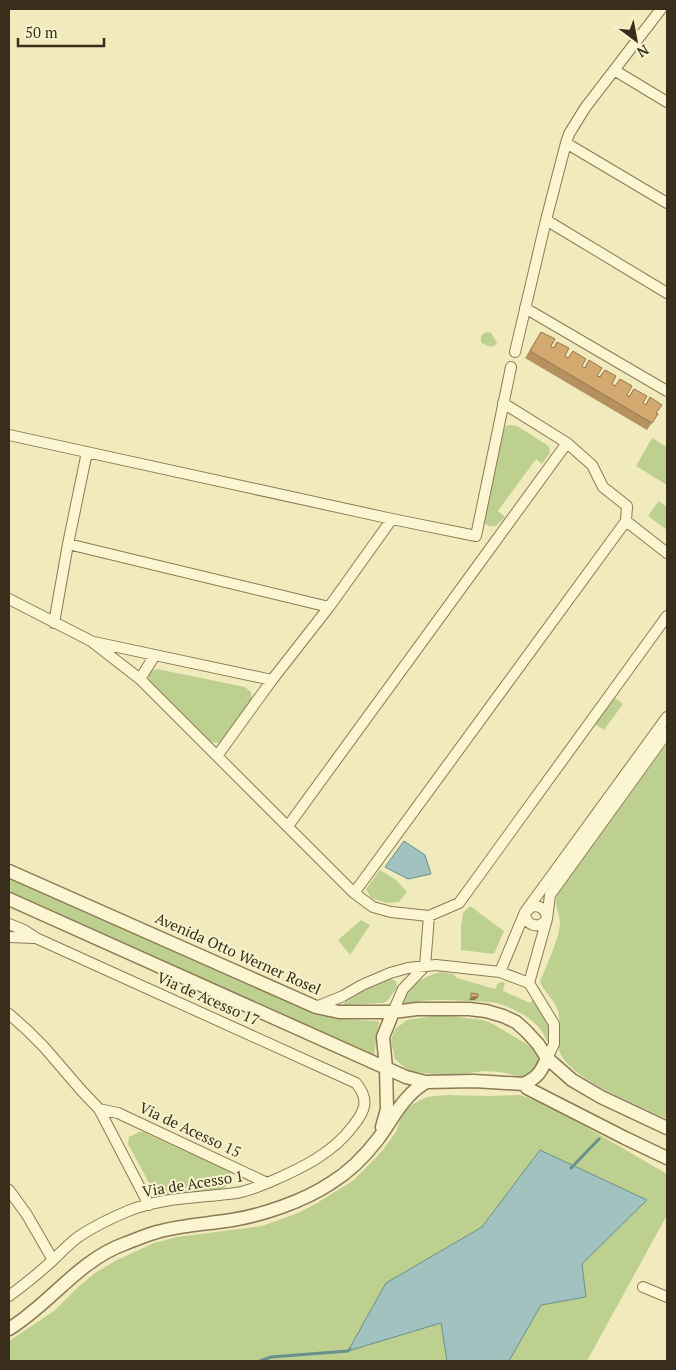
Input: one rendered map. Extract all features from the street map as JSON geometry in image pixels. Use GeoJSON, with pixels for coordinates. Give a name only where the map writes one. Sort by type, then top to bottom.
{"type":"FeatureCollection","features":[{"type":"Feature","properties":{"kind":"street"},"geometry":{"type":"LineString","coordinates":[[515,352],[524,308],[569,134],[585,108],[661,9]]}},
{"type":"Feature","properties":{"kind":"street"},"geometry":{"type":"LineString","coordinates":[[614,70],[667,102]]}},
{"type":"Feature","properties":{"kind":"street"},"geometry":{"type":"LineString","coordinates":[[566,142],[667,203]]}},
{"type":"Feature","properties":{"kind":"street"},"geometry":{"type":"LineString","coordinates":[[546,220],[667,293]]}},
{"type":"Feature","properties":{"kind":"street"},"geometry":{"type":"LineString","coordinates":[[524,308],[667,391]]}},
{"type":"Feature","properties":{"kind":"street"},"geometry":{"type":"LineString","coordinates":[[476,536],[511,367]]}},
{"type":"Feature","properties":{"kind":"street"},"geometry":{"type":"LineString","coordinates":[[354,893],[626,521],[627,506],[603,487],[592,464],[566,443],[503,404]]}},
{"type":"Feature","properties":{"kind":"street"},"geometry":{"type":"LineString","coordinates":[[9,435],[495,541]]}},
{"type":"Feature","properties":{"kind":"street"},"geometry":{"type":"LineString","coordinates":[[288,826],[566,443]]}},
{"type":"Feature","properties":{"kind":"street"},"geometry":{"type":"LineString","coordinates":[[54,623],[87,452]]}},
{"type":"Feature","properties":{"kind":"street"},"geometry":{"type":"LineString","coordinates":[[217,756],[272,680],[329,607],[392,519]]}},
{"type":"Feature","properties":{"kind":"street"},"geometry":{"type":"LineString","coordinates":[[626,521],[667,553]]}},
{"type":"Feature","properties":{"kind":"street"},"geometry":{"type":"LineString","coordinates":[[68,544],[329,607]]}},
{"type":"Feature","properties":{"kind":"street"},"geometry":{"type":"LineString","coordinates":[[9,599],[91,641],[140,679],[354,893],[373,907],[391,912],[430,916],[459,903],[667,616]]}},
{"type":"Feature","properties":{"kind":"street"},"geometry":{"type":"LineString","coordinates":[[91,641],[272,680]]}},
{"type":"Feature","properties":{"kind":"street"},"geometry":{"type":"LineString","coordinates":[[140,679],[155,655]]}},
{"type":"Feature","properties":{"kind":"street"},"geometry":{"type":"LineString","coordinates":[[500,972],[525,912],[667,717]]}},
{"type":"Feature","properties":{"kind":"street"},"geometry":{"type":"LineString","coordinates":[[529,983],[548,919],[550,895],[667,733]]}},
{"type":"Feature","properties":{"kind":"street","name":"Avenida Otto Werner Rosel"},"geometry":{"type":"LineString","coordinates":[[9,871],[316,1007],[339,1012],[393,1012],[444,1008],[494,1013],[516,1022],[538,1044],[547,1058],[572,1080],[600,1097],[667,1128]]}},
{"type":"Feature","properties":{"kind":"street"},"geometry":{"type":"LineString","coordinates":[[9,899],[406,1077],[426,1082],[474,1081],[524,1084],[534,1079],[542,1070],[554,1044],[554,1024],[529,983],[500,972],[436,965],[408,968],[390,973],[316,1007]]}},
{"type":"Feature","properties":{"kind":"street"},"geometry":{"type":"LineString","coordinates":[[525,912],[533,906],[541,907],[547,913],[548,919]]}},
{"type":"Feature","properties":{"kind":"street"},"geometry":{"type":"LineString","coordinates":[[378,1139],[387,1108],[383,1037],[403,988],[425,966],[430,916]]}},
{"type":"Feature","properties":{"kind":"street","name":"Via de Acesso 17"},"geometry":{"type":"LineString","coordinates":[[9,924],[356,1083],[363,1093]]}},
{"type":"Feature","properties":{"kind":"street","name":"Via de Acesso 17"},"geometry":{"type":"LineString","coordinates":[[9,937],[36,938]]}},
{"type":"Feature","properties":{"kind":"street","name":"Via de Acesso 15"},"geometry":{"type":"LineString","coordinates":[[9,1014],[27,1030],[99,1108],[149,1205]]}},
{"type":"Feature","properties":{"kind":"street"},"geometry":{"type":"LineString","coordinates":[[9,1329],[43,1304],[85,1266],[111,1249],[157,1232],[264,1213],[311,1194],[331,1183],[364,1156],[398,1109],[409,1096],[426,1082]]}},
{"type":"Feature","properties":{"kind":"street"},"geometry":{"type":"LineString","coordinates":[[524,1084],[527,1088],[554,1102],[667,1158]]}},
{"type":"Feature","properties":{"kind":"street","name":"Via de Acesso 1"},"geometry":{"type":"LineString","coordinates":[[9,1296],[26,1284],[78,1237],[129,1211],[169,1199],[237,1193],[253,1189],[294,1172],[317,1159],[342,1140],[350,1131],[365,1107],[363,1093]]}},
{"type":"Feature","properties":{"kind":"street","name":"Via de Acesso 15"},"geometry":{"type":"LineString","coordinates":[[99,1108],[118,1113],[267,1183]]}},
{"type":"Feature","properties":{"kind":"street"},"geometry":{"type":"LineString","coordinates":[[9,1190],[27,1215],[53,1260]]}},
{"type":"Feature","properties":{"kind":"street"},"geometry":{"type":"LineString","coordinates":[[643,1287],[667,1297]]}},
{"type":"Feature","properties":{"kind":"green space"},"geometry":{"type":"Polygon","coordinates":[[[486,332],[491,333],[497,343],[494,346],[485,345],[481,342],[481,336],[486,332]]]}},
{"type":"Feature","properties":{"kind":"green space"},"geometry":{"type":"Polygon","coordinates":[[[506,426],[517,426],[547,445],[550,453],[542,464],[536,459],[498,511],[505,517],[496,526],[490,526],[485,524],[483,520],[502,432],[506,426]]]}},
{"type":"Feature","properties":{"kind":"green space"},"geometry":{"type":"Polygon","coordinates":[[[652,438],[667,447],[667,485],[636,466],[652,438]]]}},
{"type":"Feature","properties":{"kind":"green space"},"geometry":{"type":"Polygon","coordinates":[[[659,501],[667,507],[667,530],[648,516],[659,501]]]}},
{"type":"Feature","properties":{"kind":"green space"},"geometry":{"type":"Polygon","coordinates":[[[157,669],[245,687],[251,692],[252,700],[226,738],[217,743],[211,742],[149,683],[148,678],[150,674],[157,669]]]}},
{"type":"Feature","properties":{"kind":"green space"},"geometry":{"type":"Polygon","coordinates":[[[615,698],[623,704],[604,730],[595,724],[615,698]]]}},
{"type":"Feature","properties":{"kind":"green space"},"geometry":{"type":"Polygon","coordinates":[[[667,744],[667,1119],[589,1081],[564,1060],[559,1048],[560,1024],[558,1011],[540,982],[559,929],[557,895],[667,744]]]}},
{"type":"Feature","properties":{"kind":"green space"},"geometry":{"type":"Polygon","coordinates":[[[380,870],[396,880],[407,892],[399,902],[387,903],[371,898],[366,889],[380,870]]]}},
{"type":"Feature","properties":{"kind":"green space"},"geometry":{"type":"Polygon","coordinates":[[[9,878],[317,1015],[336,1019],[379,1022],[374,1056],[9,892],[9,878]]]}},
{"type":"Feature","properties":{"kind":"green space"},"geometry":{"type":"Polygon","coordinates":[[[470,906],[504,931],[494,954],[461,950],[463,913],[470,906]]]}},
{"type":"Feature","properties":{"kind":"green space"},"geometry":{"type":"Polygon","coordinates":[[[361,920],[370,925],[350,955],[338,940],[361,920]]]}},
{"type":"Feature","properties":{"kind":"green space"},"geometry":{"type":"Polygon","coordinates":[[[440,972],[453,974],[457,978],[495,989],[498,983],[503,982],[505,983],[503,991],[530,1003],[534,998],[552,1022],[549,1041],[547,1042],[534,1022],[512,1008],[496,1003],[436,1000],[404,1005],[407,992],[411,987],[422,979],[440,972]]]}},
{"type":"Feature","properties":{"kind":"green space"},"geometry":{"type":"Polygon","coordinates":[[[389,979],[396,981],[397,988],[387,1001],[383,1003],[343,1004],[368,988],[389,979]]]}},
{"type":"Feature","properties":{"kind":"green space"},"geometry":{"type":"Polygon","coordinates":[[[440,1015],[483,1020],[493,1024],[534,1049],[541,1063],[526,1078],[500,1072],[483,1071],[457,1075],[439,1075],[410,1071],[395,1059],[391,1040],[395,1029],[407,1020],[440,1015]]]}},
{"type":"Feature","properties":{"kind":"green space"},"geometry":{"type":"Polygon","coordinates":[[[446,1095],[520,1095],[550,1106],[667,1174],[667,1215],[587,1361],[9,1361],[9,1341],[54,1311],[95,1273],[115,1261],[154,1243],[177,1237],[262,1226],[298,1213],[354,1180],[382,1151],[396,1132],[401,1118],[413,1104],[427,1097],[446,1095]]]}},
{"type":"Feature","properties":{"kind":"green space"},"geometry":{"type":"Polygon","coordinates":[[[143,1132],[230,1172],[231,1177],[228,1184],[220,1190],[161,1197],[155,1194],[128,1144],[129,1137],[143,1132]]]}},
{"type":"Feature","properties":{"kind":"water"},"geometry":{"type":"Polygon","coordinates":[[[404,841],[425,855],[431,874],[408,879],[385,867],[404,841]]]}},
{"type":"Feature","properties":{"kind":"water"},"geometry":{"type":"Polygon","coordinates":[[[540,1150],[647,1200],[582,1264],[586,1297],[541,1305],[509,1361],[447,1361],[441,1323],[348,1351],[386,1283],[482,1227],[540,1150]]]}},
{"type":"Feature","properties":{"kind":"building"},"geometry":{"type":"Polygon","coordinates":[[[541,332],[555,339],[552,347],[554,348],[557,342],[569,348],[565,356],[568,358],[573,351],[586,359],[583,367],[585,368],[589,360],[602,368],[597,376],[600,377],[605,370],[616,376],[612,384],[615,386],[620,379],[632,386],[627,395],[629,397],[634,389],[647,396],[643,403],[646,405],[650,397],[662,405],[652,423],[530,351],[541,332]]]}},
{"type":"Feature","properties":{"kind":"building"},"geometry":{"type":"Polygon","coordinates":[[[471,993],[478,994],[478,997],[471,997],[471,993]]]}},
{"type":"Feature","properties":{"kind":"waterway"},"geometry":{"type":"LineString","coordinates":[[571,1168],[599,1139]]}},
{"type":"Feature","properties":{"kind":"waterway"},"geometry":{"type":"LineString","coordinates":[[260,1361],[271,1357],[348,1351],[350,1349]]}}]}
